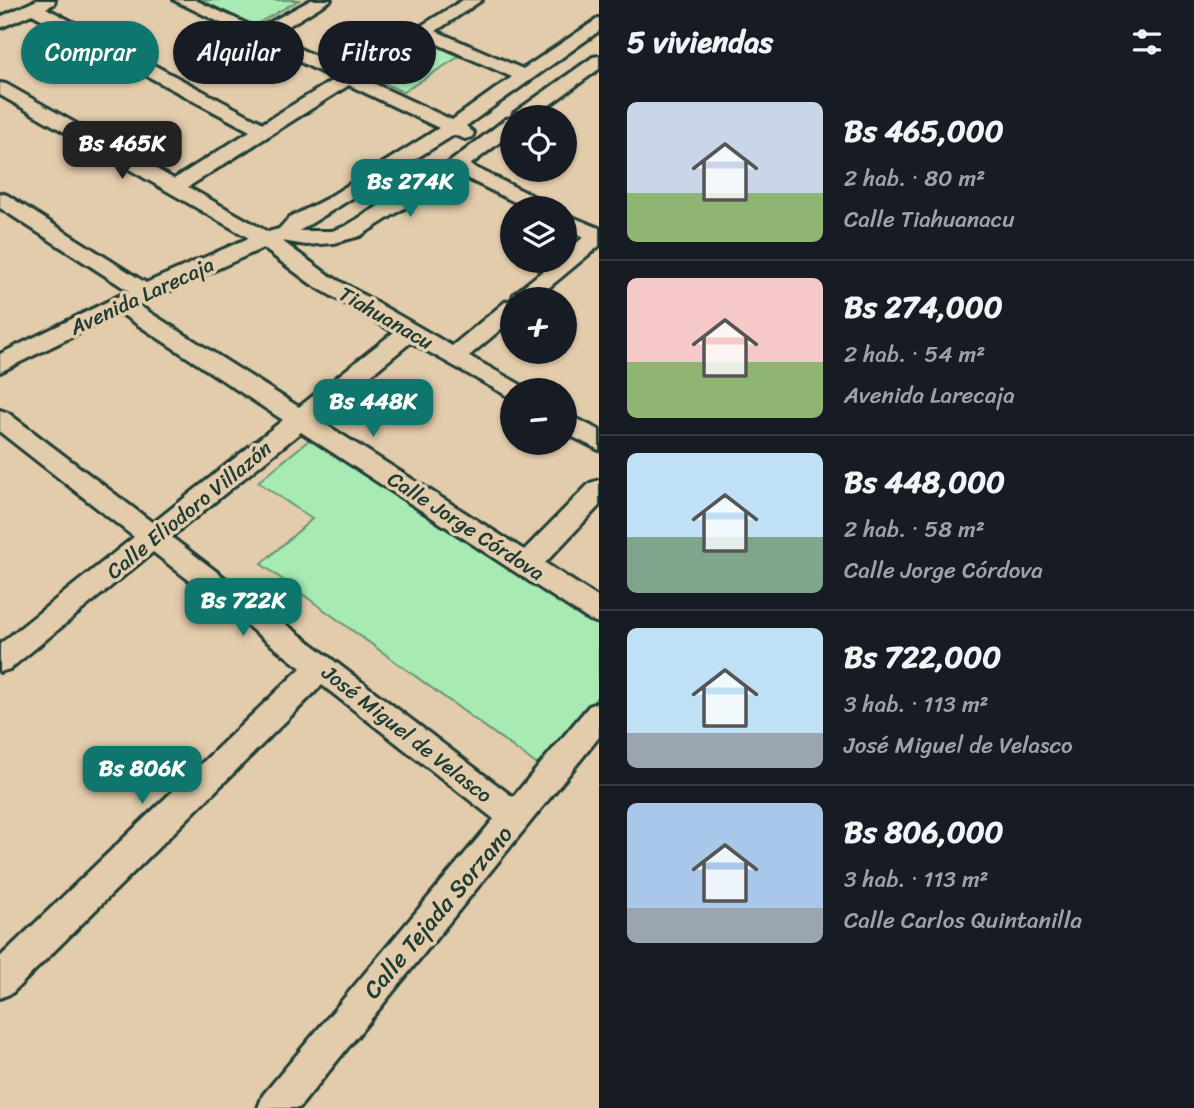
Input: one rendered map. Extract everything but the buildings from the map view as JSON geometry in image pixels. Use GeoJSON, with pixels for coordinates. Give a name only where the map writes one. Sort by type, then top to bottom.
{"type":"FeatureCollection","features":[{"type":"Feature","properties":{"kind":"street"},"geometry":{"type":"LineString","coordinates":[[0,23],[49,0]]}},
{"type":"Feature","properties":{"kind":"street"},"geometry":{"type":"LineString","coordinates":[[182,0],[227,21]]}},
{"type":"Feature","properties":{"kind":"street"},"geometry":{"type":"LineString","coordinates":[[286,21],[323,0]]}},
{"type":"Feature","properties":{"kind":"street"},"geometry":{"type":"LineString","coordinates":[[436,24],[474,0]]}},
{"type":"Feature","properties":{"kind":"street"},"geometry":{"type":"LineString","coordinates":[[33,8],[264,131]]}},
{"type":"Feature","properties":{"kind":"street","name":"Avenida Larecaja"},"geometry":{"type":"LineString","coordinates":[[0,364],[145,292],[275,236],[333,203],[452,128],[599,23]]}},
{"type":"Feature","properties":{"kind":"street"},"geometry":{"type":"LineString","coordinates":[[436,37],[523,75]]}},
{"type":"Feature","properties":{"kind":"street"},"geometry":{"type":"LineString","coordinates":[[537,105],[599,61]]}},
{"type":"Feature","properties":{"kind":"street"},"geometry":{"type":"LineString","coordinates":[[174,187],[342,84]]}},
{"type":"Feature","properties":{"kind":"street"},"geometry":{"type":"LineString","coordinates":[[358,84],[486,142]]}},
{"type":"Feature","properties":{"kind":"street","name":"Tiahuanacu"},"geometry":{"type":"LineString","coordinates":[[5,96],[174,187],[275,236],[319,279],[500,384]]}},
{"type":"Feature","properties":{"kind":"street"},"geometry":{"type":"LineString","coordinates":[[275,236],[306,239],[334,237],[353,231],[457,166],[500,132]]}},
{"type":"Feature","properties":{"kind":"street"},"geometry":{"type":"LineString","coordinates":[[457,166],[518,196]]}},
{"type":"Feature","properties":{"kind":"street"},"geometry":{"type":"LineString","coordinates":[[0,199],[145,292]]}},
{"type":"Feature","properties":{"kind":"street"},"geometry":{"type":"LineString","coordinates":[[537,287],[599,236],[577,226]]}},
{"type":"Feature","properties":{"kind":"street","name":"Calle Jorge Córdova"},"geometry":{"type":"LineString","coordinates":[[121,304],[599,612]]}},
{"type":"Feature","properties":{"kind":"street"},"geometry":{"type":"LineString","coordinates":[[453,357],[500,318]]}},
{"type":"Feature","properties":{"kind":"street","name":"Calle Eliodoro Villazón"},"geometry":{"type":"LineString","coordinates":[[0,660],[409,332]]}},
{"type":"Feature","properties":{"kind":"street","name":"José Miguel de Velasco"},"geometry":{"type":"LineString","coordinates":[[0,419],[516,818]]}},
{"type":"Feature","properties":{"kind":"street"},"geometry":{"type":"LineString","coordinates":[[577,429],[599,441]]}},
{"type":"Feature","properties":{"kind":"street"},"geometry":{"type":"LineString","coordinates":[[527,565],[599,490]]}},
{"type":"Feature","properties":{"kind":"street"},"geometry":{"type":"LineString","coordinates":[[0,981],[321,667]]}},
{"type":"Feature","properties":{"kind":"street","name":"Calle Tejada Sorzano"},"geometry":{"type":"LineString","coordinates":[[276,1108],[599,715]]}},
{"type":"Feature","properties":{"kind":"green space"},"geometry":{"type":"Polygon","coordinates":[[[196,0],[299,0],[262,21],[239,21],[196,0]]]}},
{"type":"Feature","properties":{"kind":"green space"},"geometry":{"type":"Polygon","coordinates":[[[436,45],[460,56],[436,71],[436,45]]]}},
{"type":"Feature","properties":{"kind":"green space"},"geometry":{"type":"Polygon","coordinates":[[[386,84],[416,84],[403,92],[386,84]]]}},
{"type":"Feature","properties":{"kind":"green space"},"geometry":{"type":"Polygon","coordinates":[[[326,426],[599,602],[599,695],[539,766],[261,564],[312,519],[258,482],[326,426]]]}}]}
